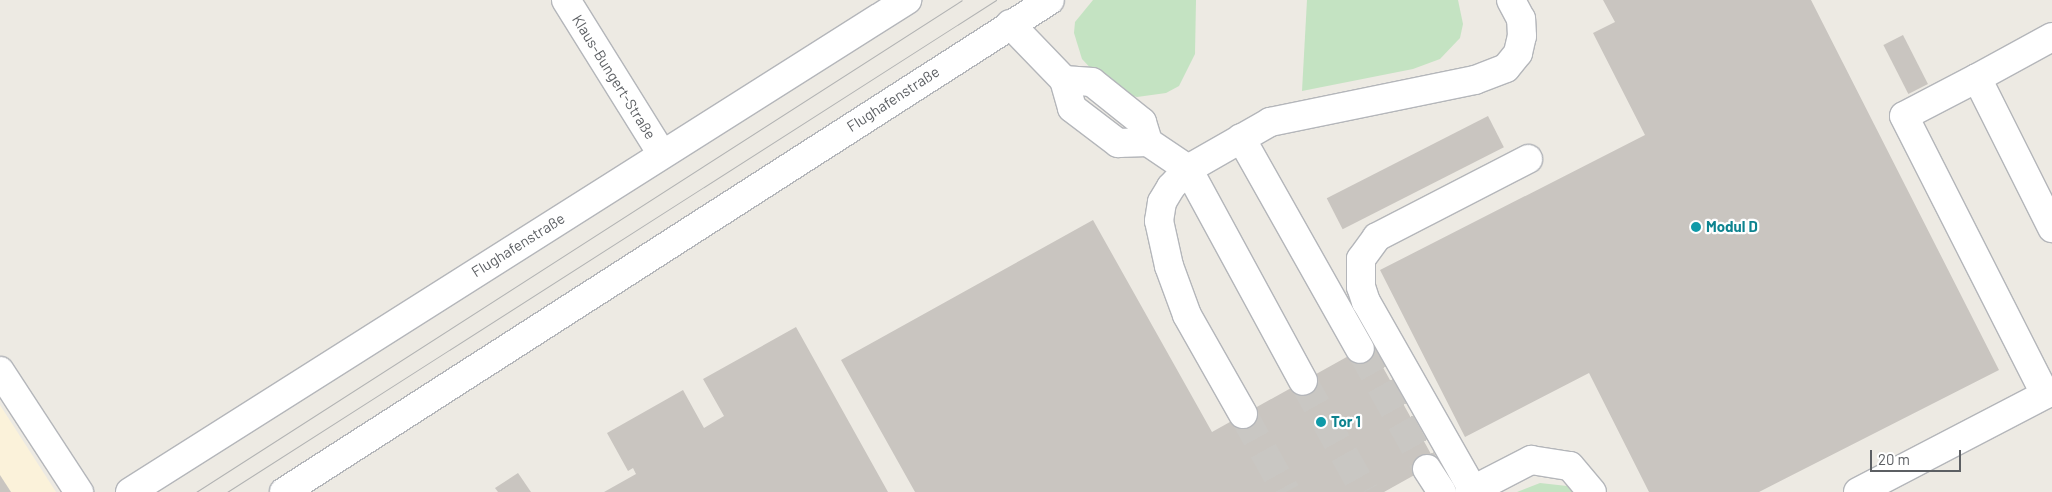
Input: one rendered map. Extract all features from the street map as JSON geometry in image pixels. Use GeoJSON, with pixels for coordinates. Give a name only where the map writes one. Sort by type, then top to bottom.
{"type":"FeatureCollection","features":[{"type":"Feature","properties":{"kind":"street","name":"Klaus-Bungert-Straße"},"geometry":{"type":"LineString","coordinates":[[566,0],[662,154]]}},
{"type":"Feature","properties":{"kind":"street","name":"Flughafenstraße"},"geometry":{"type":"LineString","coordinates":[[130,492],[907,0]]}},
{"type":"Feature","properties":{"kind":"street","name":"Flughafenstraße"},"geometry":{"type":"LineString","coordinates":[[284,492],[1050,0]]}},
{"type":"Feature","properties":{"kind":"street"},"geometry":{"type":"LineString","coordinates":[[1243,414],[1187,314],[1169,266],[1159,221],[1162,202],[1188,169],[1270,122],[1475,80],[1506,68],[1518,54],[1522,36],[1521,19],[1511,0]]}},
{"type":"Feature","properties":{"kind":"street"},"geometry":{"type":"LineString","coordinates":[[1010,24],[1064,80],[1092,82],[1142,122],[1148,142],[1188,169],[1303,381]]}},
{"type":"Feature","properties":{"kind":"street"},"geometry":{"type":"LineString","coordinates":[[1858,492],[2049,392],[1904,116],[2052,37]]}},
{"type":"Feature","properties":{"kind":"street"},"geometry":{"type":"LineString","coordinates":[[1977,78],[2052,228]]}},
{"type":"Feature","properties":{"kind":"street"},"geometry":{"type":"LineString","coordinates":[[1241,138],[1360,349]]}},
{"type":"Feature","properties":{"kind":"street"},"geometry":{"type":"LineString","coordinates":[[1528,159],[1377,237],[1361,259],[1361,287],[1366,302],[1471,491],[1531,460],[1570,466],[1592,492]]}},
{"type":"Feature","properties":{"kind":"street"},"geometry":{"type":"LineString","coordinates":[[0,371],[79,492]]}},
{"type":"Feature","properties":{"kind":"street"},"geometry":{"type":"LineString","coordinates":[[1427,469],[1442,492]]}},
{"type":"Feature","properties":{"kind":"shaded area"},"geometry":{"type":"Polygon","coordinates":[[[0,405],[56,492],[0,492],[0,405]]]}},
{"type":"Feature","properties":{"kind":"green space"},"geometry":{"type":"Polygon","coordinates":[[[1093,0],[1196,0],[1195,54],[1179,86],[1166,93],[1137,97],[1119,92],[1096,74],[1082,59],[1074,33],[1075,22],[1093,0]]]}},
{"type":"Feature","properties":{"kind":"green space"},"geometry":{"type":"Polygon","coordinates":[[[1307,0],[1458,0],[1463,24],[1460,38],[1440,59],[1413,69],[1302,91],[1307,0]]]}},
{"type":"Feature","properties":{"kind":"green space"},"geometry":{"type":"Polygon","coordinates":[[[1540,483],[1567,486],[1574,492],[1517,492],[1540,483]]]}},
{"type":"Feature","properties":{"kind":"building","name":"Modul D"},"geometry":{"type":"Polygon","coordinates":[[[1603,0],[1811,0],[1999,370],[1759,492],[1649,492],[1589,373],[1465,437],[1380,270],[1645,135],[1593,33],[1615,22],[1603,0]]]}},
{"type":"Feature","properties":{"kind":"building"},"geometry":{"type":"Polygon","coordinates":[[[1903,35],[1928,84],[1908,94],[1883,45],[1903,35]]]}},
{"type":"Feature","properties":{"kind":"building"},"geometry":{"type":"Polygon","coordinates":[[[1488,116],[1504,147],[1343,229],[1327,198],[1488,116]]]}},
{"type":"Feature","properties":{"kind":"building"},"geometry":{"type":"Polygon","coordinates":[[[1093,220],[1212,432],[1370,344],[1436,463],[1384,492],[915,492],[841,360],[1093,220]]]}},
{"type":"Feature","properties":{"kind":"building"},"geometry":{"type":"Polygon","coordinates":[[[796,327],[888,492],[604,492],[636,474],[633,468],[628,471],[607,433],[683,390],[704,428],[724,416],[703,379],[796,327]]]}},
{"type":"Feature","properties":{"kind":"building"},"geometry":{"type":"Polygon","coordinates":[[[518,473],[531,492],[498,492],[495,488],[518,473]]]}},
{"type":"Feature","properties":{"kind":"building"},"geometry":{"type":"Polygon","coordinates":[[[0,475],[11,492],[0,492],[0,475]]]}},
{"type":"Feature","properties":{"kind":"tunnel"},"geometry":{"type":"LineString","coordinates":[[1360,349],[1427,469]]}},
{"type":"Feature","properties":{"kind":"tunnel"},"geometry":{"type":"LineString","coordinates":[[1303,381],[1365,492]]}},
{"type":"Feature","properties":{"kind":"tunnel"},"geometry":{"type":"LineString","coordinates":[[1243,414],[1286,492]]}},
{"type":"Feature","properties":{"kind":"tram line"},"geometry":{"type":"LineString","coordinates":[[196,492],[962,0]]}},
{"type":"Feature","properties":{"kind":"tram line"},"geometry":{"type":"LineString","coordinates":[[227,492],[996,0]]}},
{"type":"Feature","properties":{"kind":"place","name":"Modul D"},"geometry":{"type":"Point","coordinates":[1696,227]}},
{"type":"Feature","properties":{"kind":"place","name":"Tor 1"},"geometry":{"type":"Point","coordinates":[1321,422]}}]}
